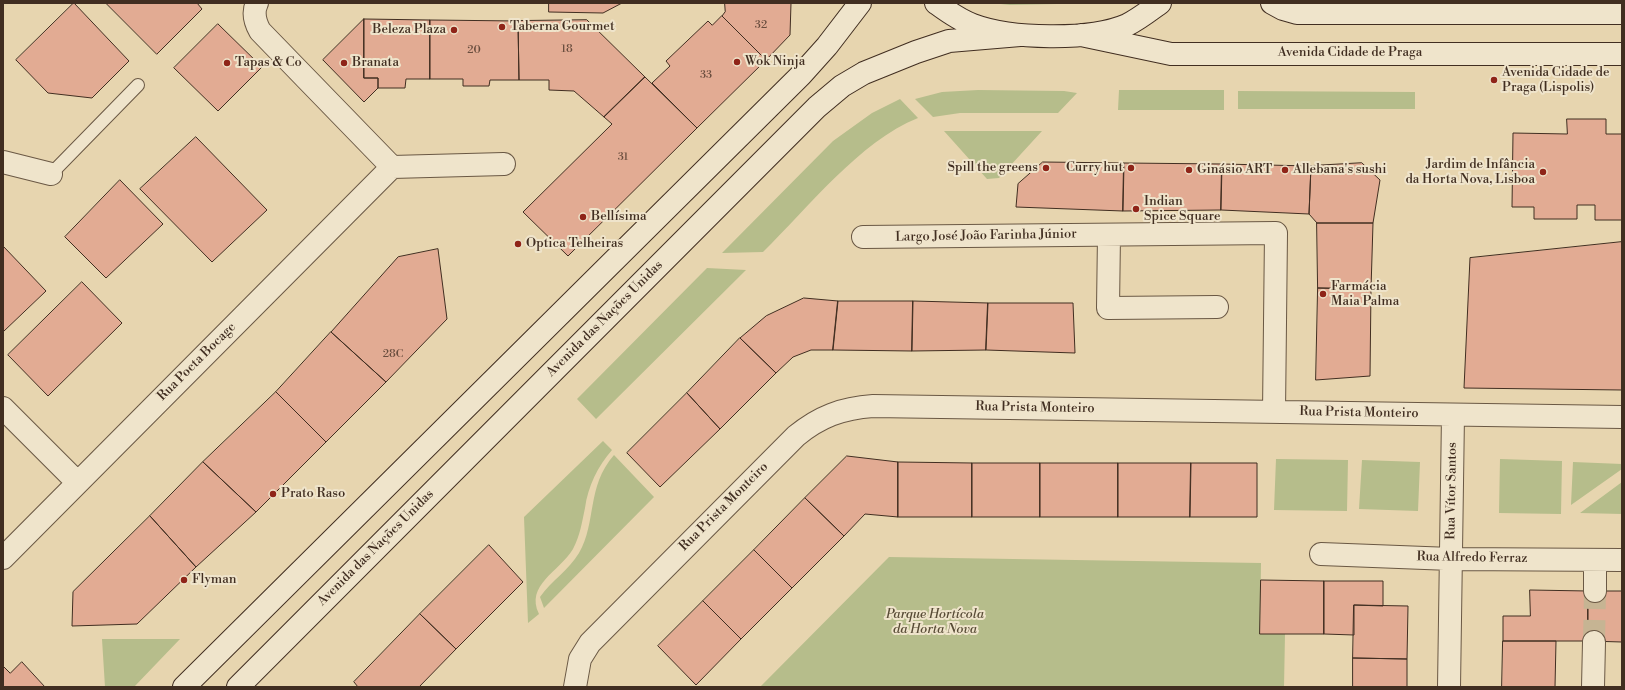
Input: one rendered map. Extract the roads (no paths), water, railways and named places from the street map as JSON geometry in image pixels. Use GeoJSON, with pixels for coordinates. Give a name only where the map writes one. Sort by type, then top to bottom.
{"type":"FeatureCollection","features":[{"type":"Feature","properties":{"kind":"street"},"geometry":{"type":"LineString","coordinates":[[257,3],[254,13],[256,23],[260,31],[392,167],[504,164]]}},
{"type":"Feature","properties":{"kind":"street"},"geometry":{"type":"LineString","coordinates":[[184,687],[801,75],[827,46],[860,3]]}},
{"type":"Feature","properties":{"kind":"street"},"geometry":{"type":"LineString","coordinates":[[936,3],[952,15],[972,25],[996,32],[1020,35],[1081,35],[1106,31],[1126,25],[1145,15],[1160,3]]}},
{"type":"Feature","properties":{"kind":"street"},"geometry":{"type":"LineString","coordinates":[[1272,3],[1283,9],[1298,13],[1622,14]]}},
{"type":"Feature","properties":{"kind":"street","name":"Avenida das Nações Unidas"},"geometry":{"type":"LineString","coordinates":[[238,687],[817,107],[842,86],[864,73],[916,52],[949,41],[1020,35]]}},
{"type":"Feature","properties":{"kind":"street","name":"Avenida Cidade de Praga"},"geometry":{"type":"LineString","coordinates":[[1081,35],[1170,54],[1622,54]]}},
{"type":"Feature","properties":{"kind":"street"},"geometry":{"type":"LineString","coordinates":[[3,162],[50,174]]}},
{"type":"Feature","properties":{"kind":"street","name":"Rua Poeta Bocage"},"geometry":{"type":"LineString","coordinates":[[3,558],[392,167]]}},
{"type":"Feature","properties":{"kind":"street","name":"Largo José João Farinha Júnior"},"geometry":{"type":"LineString","coordinates":[[863,237],[1276,233],[1274,412]]}},
{"type":"Feature","properties":{"kind":"street"},"geometry":{"type":"LineString","coordinates":[[1109,235],[1108,308],[1217,307]]}},
{"type":"Feature","properties":{"kind":"street","name":"Rua Prista Monteiro"},"geometry":{"type":"LineString","coordinates":[[575,687],[580,659],[590,643],[796,436],[807,427],[844,409],[873,406],[1622,417]]}},
{"type":"Feature","properties":{"kind":"street"},"geometry":{"type":"LineString","coordinates":[[3,408],[77,482]]}},
{"type":"Feature","properties":{"kind":"street","name":"Rua Vítor Santos"},"geometry":{"type":"LineString","coordinates":[[1449,687],[1452,414]]}},
{"type":"Feature","properties":{"kind":"street","name":"Rua Alfredo Ferraz"},"geometry":{"type":"LineString","coordinates":[[1321,554],[1451,559],[1622,560]]}},
{"type":"Feature","properties":{"kind":"street"},"geometry":{"type":"LineString","coordinates":[[1595,560],[1595,591]]}},
{"type":"Feature","properties":{"kind":"street"},"geometry":{"type":"LineString","coordinates":[[1593,687],[1594,642]]}},
{"type":"Feature","properties":{"kind":"lane"},"geometry":{"type":"LineString","coordinates":[[50,174],[138,85]]}},
{"type":"Feature","properties":{"kind":"tunnel"},"geometry":{"type":"LineString","coordinates":[[1594,642],[1595,591]]}},
{"type":"Feature","properties":{"kind":"place","name":"Taberna Gourmet"},"geometry":{"type":"Point","coordinates":[502,27]}},
{"type":"Feature","properties":{"kind":"place","name":"Beleza Plaza"},"geometry":{"type":"Point","coordinates":[454,30]}},
{"type":"Feature","properties":{"kind":"place","name":"Wok Ninja"},"geometry":{"type":"Point","coordinates":[737,62]}},
{"type":"Feature","properties":{"kind":"place","name":"Tapas & Co"},"geometry":{"type":"Point","coordinates":[227,63]}},
{"type":"Feature","properties":{"kind":"place","name":"Branata"},"geometry":{"type":"Point","coordinates":[344,63]}},
{"type":"Feature","properties":{"kind":"place","name":"Avenida Cidade de Praga (Lispolis)"},"geometry":{"type":"Point","coordinates":[1494,80]}},
{"type":"Feature","properties":{"kind":"place","name":"Spill the greens"},"geometry":{"type":"Point","coordinates":[1046,168]}},
{"type":"Feature","properties":{"kind":"place","name":"Curry hut"},"geometry":{"type":"Point","coordinates":[1131,168]}},
{"type":"Feature","properties":{"kind":"place","name":"Ginásio ART"},"geometry":{"type":"Point","coordinates":[1189,170]}},
{"type":"Feature","properties":{"kind":"place","name":"Allebana's sushi"},"geometry":{"type":"Point","coordinates":[1285,170]}},
{"type":"Feature","properties":{"kind":"place","name":"Jardim de Infância da Horta Nova, Lisboa"},"geometry":{"type":"Point","coordinates":[1543,172]}},
{"type":"Feature","properties":{"kind":"place","name":"Indian Spice Square"},"geometry":{"type":"Point","coordinates":[1136,209]}},
{"type":"Feature","properties":{"kind":"place","name":"Bellísima"},"geometry":{"type":"Point","coordinates":[583,217]}},
{"type":"Feature","properties":{"kind":"place","name":"Optica Telheiras"},"geometry":{"type":"Point","coordinates":[518,244]}},
{"type":"Feature","properties":{"kind":"place","name":"Farmácia Maia Palma"},"geometry":{"type":"Point","coordinates":[1323,294]}},
{"type":"Feature","properties":{"kind":"place","name":"Prato Raso"},"geometry":{"type":"Point","coordinates":[273,494]}},
{"type":"Feature","properties":{"kind":"place","name":"Flyman"},"geometry":{"type":"Point","coordinates":[184,580]}},
{"type":"Feature","properties":{"kind":"park label","name":"Parque Hortícola da Horta Nova"},"geometry":{"type":"Point","coordinates":[935,622]}}]}
